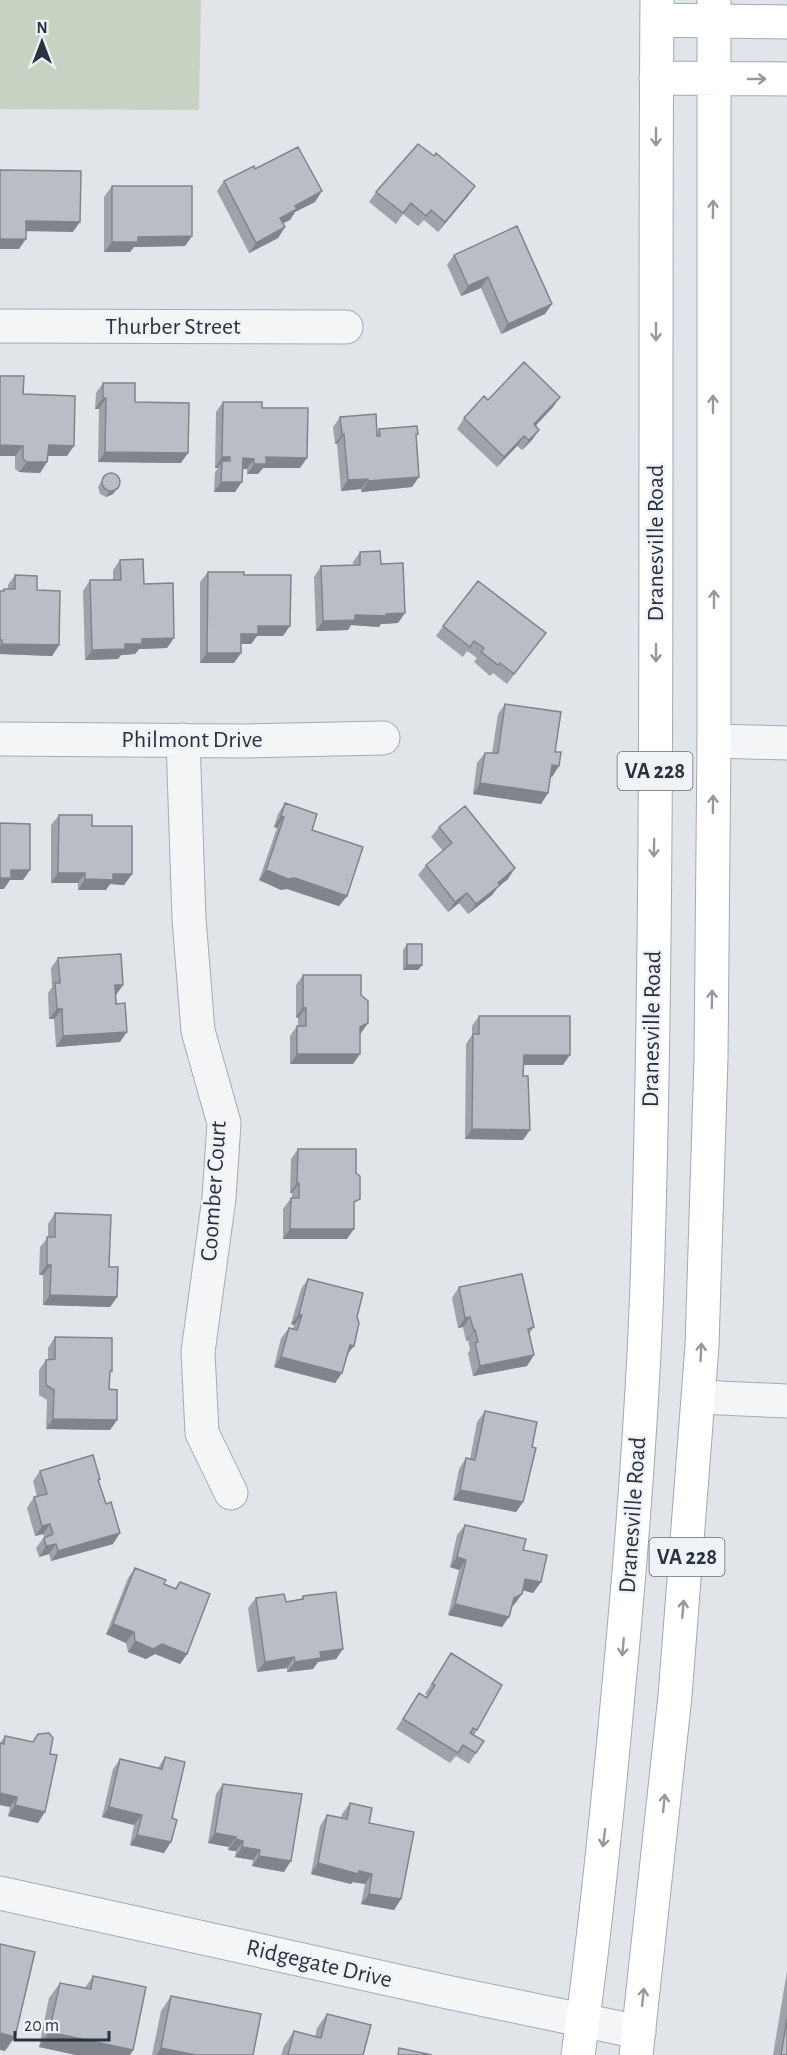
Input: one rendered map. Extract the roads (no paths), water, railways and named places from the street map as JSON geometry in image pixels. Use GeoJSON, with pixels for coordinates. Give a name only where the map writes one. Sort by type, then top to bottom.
{"type":"FeatureCollection","features":[{"type":"Feature","properties":{"kind":"main road"},"geometry":{"type":"LineString","coordinates":[[657,10],[714,10],[787,22]]}},
{"type":"Feature","properties":{"kind":"main road","name":"Dranesville Road"},"geometry":{"type":"LineString","coordinates":[[578,2055],[609,1793],[623,1647],[636,1494],[648,1251],[656,725],[657,10]]}},
{"type":"Feature","properties":{"kind":"main road","name":"VA 228"},"geometry":{"type":"LineString","coordinates":[[637,2044],[676,1685],[699,1397],[710,1093],[714,741],[714,10]]}},
{"type":"Feature","properties":{"kind":"main road"},"geometry":{"type":"LineString","coordinates":[[656,78],[787,79]]}},
{"type":"Feature","properties":{"kind":"street","name":"Thurber Street"},"geometry":{"type":"LineString","coordinates":[[0,326],[346,327]]}},
{"type":"Feature","properties":{"kind":"street","name":"Philmont Drive"},"geometry":{"type":"LineString","coordinates":[[0,739],[383,738]]}},
{"type":"Feature","properties":{"kind":"street","name":"Coomber Court"},"geometry":{"type":"LineString","coordinates":[[183,740],[189,919],[198,1031],[224,1123],[219,1198],[198,1352],[202,1433],[231,1493]]}},
{"type":"Feature","properties":{"kind":"street"},"geometry":{"type":"LineString","coordinates":[[714,741],[787,742]]}},
{"type":"Feature","properties":{"kind":"street"},"geometry":{"type":"LineString","coordinates":[[699,1397],[787,1401]]}},
{"type":"Feature","properties":{"kind":"street","name":"Ridgegate Drive"},"geometry":{"type":"LineString","coordinates":[[0,1893],[583,2021],[637,2044]]}}]}
